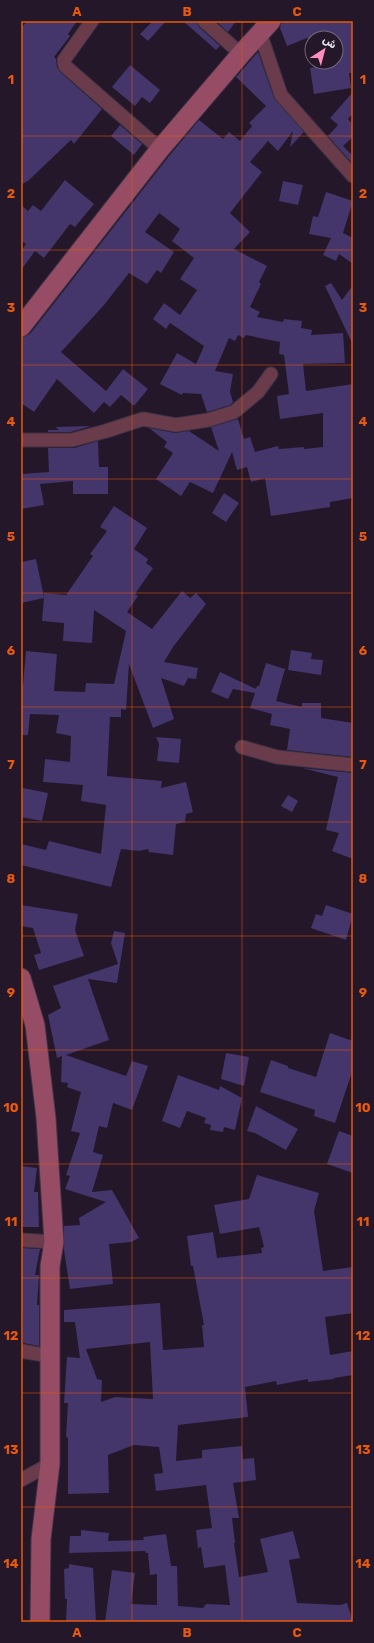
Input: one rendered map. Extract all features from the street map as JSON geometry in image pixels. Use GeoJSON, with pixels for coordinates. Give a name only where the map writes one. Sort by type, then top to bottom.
{"type":"FeatureCollection","features":[{"type":"Feature","properties":{"kind":"main road"},"geometry":{"type":"LineString","coordinates":[[21,327],[160,149],[265,27]]}},
{"type":"Feature","properties":{"kind":"main road"},"geometry":{"type":"LineString","coordinates":[[21,978],[34,1025],[46,1118],[54,1242],[50,1266],[50,1464],[41,1539],[40,1622]]}},
{"type":"Feature","properties":{"kind":"street"},"geometry":{"type":"LineString","coordinates":[[92,21],[64,60],[65,66],[160,149]]}},
{"type":"Feature","properties":{"kind":"street"},"geometry":{"type":"LineString","coordinates":[[204,21],[241,54]]}},
{"type":"Feature","properties":{"kind":"street"},"geometry":{"type":"LineString","coordinates":[[265,27],[280,96],[353,176]]}},
{"type":"Feature","properties":{"kind":"street"},"geometry":{"type":"LineString","coordinates":[[21,440],[72,440],[143,419],[176,424],[208,420],[234,412],[258,392],[271,374]]}},
{"type":"Feature","properties":{"kind":"street"},"geometry":{"type":"LineString","coordinates":[[242,747],[278,757],[353,765]]}},
{"type":"Feature","properties":{"kind":"street"},"geometry":{"type":"LineString","coordinates":[[21,1240],[54,1242]]}},
{"type":"Feature","properties":{"kind":"street"},"geometry":{"type":"LineString","coordinates":[[21,1351],[50,1356]]}},
{"type":"Feature","properties":{"kind":"street"},"geometry":{"type":"LineString","coordinates":[[21,1480],[50,1464]]}},
{"type":"Feature","properties":{"kind":"building"},"geometry":{"type":"Polygon","coordinates":[[[27,21],[77,21],[68,34],[70,36],[54,57],[60,72],[102,109],[74,144],[71,140],[29,180],[21,185],[21,28],[27,21]]]}},
{"type":"Feature","properties":{"kind":"building"},"geometry":{"type":"Polygon","coordinates":[[[153,21],[166,21],[148,41],[140,34],[153,21]]]}},
{"type":"Feature","properties":{"kind":"building"},"geometry":{"type":"Polygon","coordinates":[[[183,21],[196,21],[199,27],[220,46],[216,50],[183,21]]]}},
{"type":"Feature","properties":{"kind":"building"},"geometry":{"type":"Polygon","coordinates":[[[216,21],[236,21],[228,32],[216,21]]]}},
{"type":"Feature","properties":{"kind":"building"},"geometry":{"type":"Polygon","coordinates":[[[282,21],[353,21],[353,73],[349,73],[351,88],[314,94],[310,70],[344,70],[344,30],[304,30],[304,39],[287,46],[280,28],[282,21]]]}},
{"type":"Feature","properties":{"kind":"building"},"geometry":{"type":"Polygon","coordinates":[[[258,52],[274,98],[304,132],[290,147],[293,131],[278,151],[268,141],[250,162],[262,172],[230,213],[250,232],[234,249],[267,266],[259,282],[261,284],[250,307],[260,312],[257,317],[283,322],[284,319],[302,321],[301,328],[312,330],[311,335],[343,333],[345,363],[303,364],[306,391],[353,384],[353,498],[330,502],[330,507],[271,516],[265,478],[251,482],[247,467],[237,470],[232,452],[213,493],[190,482],[181,496],[156,479],[173,453],[164,447],[167,442],[149,428],[175,433],[189,431],[219,451],[211,427],[238,419],[244,439],[250,437],[255,452],[278,446],[279,449],[323,447],[323,413],[280,419],[277,396],[289,394],[284,355],[279,354],[280,342],[246,335],[244,338],[238,335],[235,341],[229,338],[215,371],[233,374],[230,392],[233,402],[230,405],[207,412],[201,394],[183,393],[182,395],[160,384],[177,353],[196,364],[204,346],[170,323],[166,329],[153,319],[164,303],[180,315],[197,290],[180,279],[194,258],[172,241],[180,229],[159,213],[145,232],[174,252],[161,273],[157,270],[147,284],[129,273],[104,305],[61,352],[106,391],[123,369],[148,389],[134,406],[121,395],[110,407],[104,402],[94,413],[57,379],[34,412],[21,403],[21,338],[30,334],[169,156],[199,120],[223,139],[229,132],[240,141],[252,126],[249,123],[266,106],[236,77],[258,52]]]}},
{"type":"Feature","properties":{"kind":"building"},"geometry":{"type":"Polygon","coordinates":[[[130,65],[160,90],[150,103],[142,97],[135,106],[112,87],[130,65]]]}},
{"type":"Feature","properties":{"kind":"building"},"geometry":{"type":"Polygon","coordinates":[[[353,92],[353,113],[348,119],[353,125],[353,137],[343,146],[353,156],[352,163],[328,136],[338,125],[330,118],[353,92]]]}},
{"type":"Feature","properties":{"kind":"building"},"geometry":{"type":"Polygon","coordinates":[[[120,125],[142,144],[134,155],[111,136],[120,125]]]}},
{"type":"Feature","properties":{"kind":"building"},"geometry":{"type":"Polygon","coordinates":[[[65,180],[94,204],[75,227],[70,224],[44,258],[35,251],[21,270],[21,251],[26,244],[21,240],[21,205],[28,211],[33,205],[41,211],[65,180]]]}},
{"type":"Feature","properties":{"kind":"building"},"geometry":{"type":"Polygon","coordinates":[[[283,181],[303,185],[298,205],[279,201],[283,181]]]}},
{"type":"Feature","properties":{"kind":"building"},"geometry":{"type":"Polygon","coordinates":[[[326,192],[353,201],[343,233],[353,238],[353,264],[339,254],[336,261],[323,255],[331,238],[309,234],[313,216],[318,217],[326,192]]]}},
{"type":"Feature","properties":{"kind":"building"},"geometry":{"type":"Polygon","coordinates":[[[331,283],[342,300],[353,285],[353,345],[325,286],[331,283]]]}},
{"type":"Feature","properties":{"kind":"building"},"geometry":{"type":"Polygon","coordinates":[[[91,426],[71,432],[48,432],[48,430],[59,430],[55,427],[91,426]]]}},
{"type":"Feature","properties":{"kind":"building"},"geometry":{"type":"Polygon","coordinates":[[[98,441],[99,467],[108,467],[108,494],[73,494],[73,481],[40,484],[44,505],[21,509],[21,474],[49,472],[48,448],[74,448],[98,441]]]}},
{"type":"Feature","properties":{"kind":"building"},"geometry":{"type":"Polygon","coordinates":[[[224,493],[239,503],[226,522],[212,513],[224,493]]]}},
{"type":"Feature","properties":{"kind":"building"},"geometry":{"type":"Polygon","coordinates":[[[114,506],[147,528],[134,549],[148,559],[146,563],[153,568],[135,594],[138,596],[127,612],[152,629],[182,591],[190,598],[196,593],[206,604],[173,647],[164,662],[198,668],[196,679],[188,678],[184,686],[161,678],[174,719],[153,728],[129,664],[126,710],[121,709],[121,717],[110,717],[107,776],[162,781],[161,788],[186,782],[193,812],[186,814],[185,822],[176,824],[173,855],[149,852],[148,849],[139,851],[121,849],[111,887],[21,865],[21,844],[46,850],[49,841],[101,854],[106,805],[81,801],[83,785],[43,782],[45,759],[70,762],[71,736],[56,733],[59,715],[30,714],[28,735],[21,735],[21,685],[23,685],[26,651],[57,654],[54,691],[85,692],[86,683],[114,684],[126,631],[94,610],[92,643],[63,641],[64,623],[42,621],[44,598],[21,603],[21,562],[36,559],[44,597],[44,593],[66,595],[93,556],[90,554],[107,531],[100,527],[114,506]]]}},
{"type":"Feature","properties":{"kind":"building"},"geometry":{"type":"Polygon","coordinates":[[[291,650],[312,653],[311,659],[323,660],[321,675],[288,670],[291,650]]]}},
{"type":"Feature","properties":{"kind":"building"},"geometry":{"type":"Polygon","coordinates":[[[266,663],[285,669],[276,701],[302,707],[302,703],[321,703],[321,718],[353,723],[353,757],[287,750],[290,729],[270,725],[272,714],[250,708],[255,693],[233,689],[228,699],[211,692],[220,672],[256,689],[257,686],[259,686],[266,663]]]}},
{"type":"Feature","properties":{"kind":"building"},"geometry":{"type":"Polygon","coordinates":[[[156,737],[181,739],[179,763],[157,761],[159,744],[156,737]]]}},
{"type":"Feature","properties":{"kind":"building"},"geometry":{"type":"Polygon","coordinates":[[[302,768],[353,773],[353,859],[332,851],[339,833],[326,830],[338,777],[302,768]]]}},
{"type":"Feature","properties":{"kind":"building"},"geometry":{"type":"Polygon","coordinates":[[[23,788],[48,793],[42,821],[21,817],[23,788]]]}},
{"type":"Feature","properties":{"kind":"building"},"geometry":{"type":"Polygon","coordinates":[[[288,795],[298,801],[292,812],[281,806],[288,795]]]}},
{"type":"Feature","properties":{"kind":"building"},"geometry":{"type":"Polygon","coordinates":[[[21,905],[78,914],[75,930],[84,956],[39,970],[34,955],[41,953],[33,928],[21,926],[21,905]]]}},
{"type":"Feature","properties":{"kind":"building"},"geometry":{"type":"Polygon","coordinates":[[[326,905],[353,914],[346,940],[311,928],[316,914],[322,916],[326,905]]]}},
{"type":"Feature","properties":{"kind":"building"},"geometry":{"type":"Polygon","coordinates":[[[114,931],[125,933],[117,983],[88,979],[109,1040],[66,1055],[126,1076],[132,1061],[148,1066],[132,1110],[113,1103],[107,1128],[99,1126],[93,1152],[103,1155],[92,1192],[112,1190],[139,1238],[131,1242],[109,1244],[113,1284],[70,1289],[64,1250],[64,1226],[80,1225],[79,1218],[106,1202],[65,1189],[70,1176],[66,1175],[80,1133],[71,1131],[81,1092],[67,1087],[68,1083],[61,1082],[62,1056],[57,1058],[48,1015],[61,1008],[53,986],[118,964],[111,943],[114,931]]]}},
{"type":"Feature","properties":{"kind":"building"},"geometry":{"type":"Polygon","coordinates":[[[330,1033],[353,1041],[353,1069],[335,1123],[314,1116],[315,1110],[260,1092],[271,1060],[288,1066],[288,1068],[316,1077],[330,1033]]]}},
{"type":"Feature","properties":{"kind":"building"},"geometry":{"type":"Polygon","coordinates":[[[226,1053],[249,1057],[244,1086],[221,1079],[226,1053]]]}},
{"type":"Feature","properties":{"kind":"building"},"geometry":{"type":"Polygon","coordinates":[[[178,1075],[219,1090],[220,1086],[242,1098],[235,1130],[224,1127],[223,1132],[210,1130],[211,1125],[204,1123],[206,1118],[187,1111],[180,1128],[162,1121],[178,1075]]]}},
{"type":"Feature","properties":{"kind":"building"},"geometry":{"type":"Polygon","coordinates":[[[256,1106],[298,1129],[286,1150],[255,1133],[247,1131],[256,1106]]]}},
{"type":"Feature","properties":{"kind":"building"},"geometry":{"type":"Polygon","coordinates":[[[339,1131],[353,1136],[353,1173],[327,1164],[339,1131]]]}},
{"type":"Feature","properties":{"kind":"building"},"geometry":{"type":"Polygon","coordinates":[[[21,1166],[37,1168],[34,1192],[38,1192],[39,1227],[21,1227],[21,1166]]]}},
{"type":"Feature","properties":{"kind":"building"},"geometry":{"type":"Polygon","coordinates":[[[257,1175],[319,1193],[314,1211],[323,1271],[353,1267],[353,1313],[325,1317],[330,1355],[353,1351],[353,1375],[308,1382],[308,1379],[277,1385],[276,1381],[245,1387],[248,1417],[178,1425],[176,1461],[202,1458],[202,1450],[242,1446],[243,1459],[254,1458],[256,1480],[233,1483],[239,1518],[232,1518],[239,1577],[268,1572],[260,1539],[293,1531],[300,1558],[289,1560],[297,1603],[340,1605],[347,1603],[353,1622],[105,1622],[112,1570],[135,1573],[131,1604],[157,1605],[157,1574],[150,1575],[148,1553],[145,1551],[69,1553],[70,1536],[81,1536],[81,1530],[109,1533],[108,1541],[144,1540],[143,1537],[166,1534],[171,1566],[177,1566],[178,1606],[203,1608],[206,1604],[230,1605],[225,1565],[204,1568],[201,1547],[198,1548],[196,1530],[212,1528],[206,1485],[156,1491],[154,1474],[163,1473],[159,1447],[134,1445],[108,1455],[109,1493],[68,1494],[68,1438],[66,1437],[68,1403],[64,1403],[67,1357],[80,1358],[75,1322],[64,1322],[64,1310],[160,1303],[163,1350],[204,1347],[202,1325],[204,1325],[193,1266],[191,1266],[187,1236],[213,1232],[217,1258],[262,1253],[261,1248],[264,1247],[259,1227],[220,1234],[214,1205],[249,1199],[257,1175]],[[150,1342],[86,1349],[97,1379],[102,1380],[101,1402],[115,1397],[153,1399],[150,1342]]]}},
{"type":"Feature","properties":{"kind":"building"},"geometry":{"type":"Polygon","coordinates":[[[21,1248],[40,1249],[35,1275],[39,1275],[37,1305],[39,1305],[39,1346],[23,1343],[21,1248]]]}},
{"type":"Feature","properties":{"kind":"building"},"geometry":{"type":"Polygon","coordinates":[[[69,1564],[93,1568],[96,1622],[66,1622],[67,1599],[65,1599],[64,1569],[69,1568],[69,1564]]]}}]}
